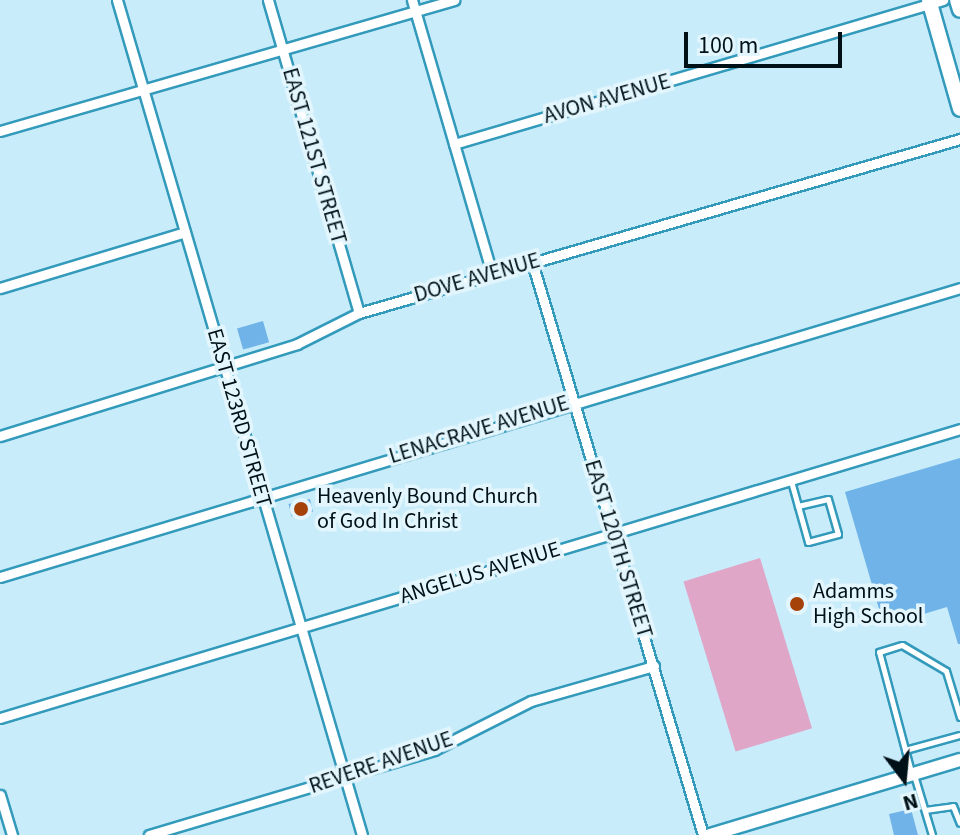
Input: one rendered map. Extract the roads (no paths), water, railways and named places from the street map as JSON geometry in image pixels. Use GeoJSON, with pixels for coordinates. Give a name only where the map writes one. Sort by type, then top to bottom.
{"type":"FeatureCollection","features":[{"type":"Feature","properties":{"kind":"main road"},"geometry":{"type":"LineString","coordinates":[[957,0],[960,10]]}},
{"type":"Feature","properties":{"kind":"main road"},"geometry":{"type":"LineString","coordinates":[[934,1],[960,109]]}},
{"type":"Feature","properties":{"kind":"street","name":"EAST 123RD STREET"},"geometry":{"type":"LineString","coordinates":[[117,0],[362,835]]}},
{"type":"Feature","properties":{"kind":"street","name":"EAST 121ST STREET"},"geometry":{"type":"LineString","coordinates":[[268,0],[359,313]]}},
{"type":"Feature","properties":{"kind":"street"},"geometry":{"type":"LineString","coordinates":[[412,0],[492,273]]}},
{"type":"Feature","properties":{"kind":"street"},"geometry":{"type":"LineString","coordinates":[[0,131],[454,0]]}},
{"type":"Feature","properties":{"kind":"street","name":"AVON AVENUE"},"geometry":{"type":"LineString","coordinates":[[454,144],[934,1]]}},
{"type":"Feature","properties":{"kind":"street","name":"DOVE AVENUE"},"geometry":{"type":"LineString","coordinates":[[0,436],[224,368],[359,313],[960,139]]}},
{"type":"Feature","properties":{"kind":"street"},"geometry":{"type":"LineString","coordinates":[[0,288],[185,232]]}},
{"type":"Feature","properties":{"kind":"street","name":"EAST 120TH STREET"},"geometry":{"type":"LineString","coordinates":[[532,262],[703,835]]}},
{"type":"Feature","properties":{"kind":"street","name":"LENACRAVE AVENUE"},"geometry":{"type":"LineString","coordinates":[[0,577],[572,402],[960,288]]}},
{"type":"Feature","properties":{"kind":"street","name":"ANGELUS AVENUE"},"geometry":{"type":"LineString","coordinates":[[0,718],[960,429]]}},
{"type":"Feature","properties":{"kind":"street","name":"REVERE AVENUE"},"geometry":{"type":"LineString","coordinates":[[149,835],[434,750],[531,701],[654,666]]}},
{"type":"Feature","properties":{"kind":"street"},"geometry":{"type":"LineString","coordinates":[[710,835],[960,760]]}},
{"type":"Feature","properties":{"kind":"street"},"geometry":{"type":"LineString","coordinates":[[0,795],[12,835]]}},
{"type":"Feature","properties":{"kind":"lane"},"geometry":{"type":"LineString","coordinates":[[790,480],[808,542],[838,534],[828,499],[798,506]]}},
{"type":"Feature","properties":{"kind":"lane"},"geometry":{"type":"LineString","coordinates":[[932,835],[879,652],[902,645],[946,671],[960,717]]}},
{"type":"Feature","properties":{"kind":"lane"},"geometry":{"type":"LineString","coordinates":[[905,750],[960,735]]}},
{"type":"Feature","properties":{"kind":"lane"},"geometry":{"type":"LineString","coordinates":[[925,810],[953,806],[960,823]]}},
{"type":"Feature","properties":{"kind":"place","name":"Heavenly Bound Church of God In Christ"},"geometry":{"type":"Point","coordinates":[301,509]}},
{"type":"Feature","properties":{"kind":"place","name":"Adamms High School"},"geometry":{"type":"Point","coordinates":[797,604]}}]}
